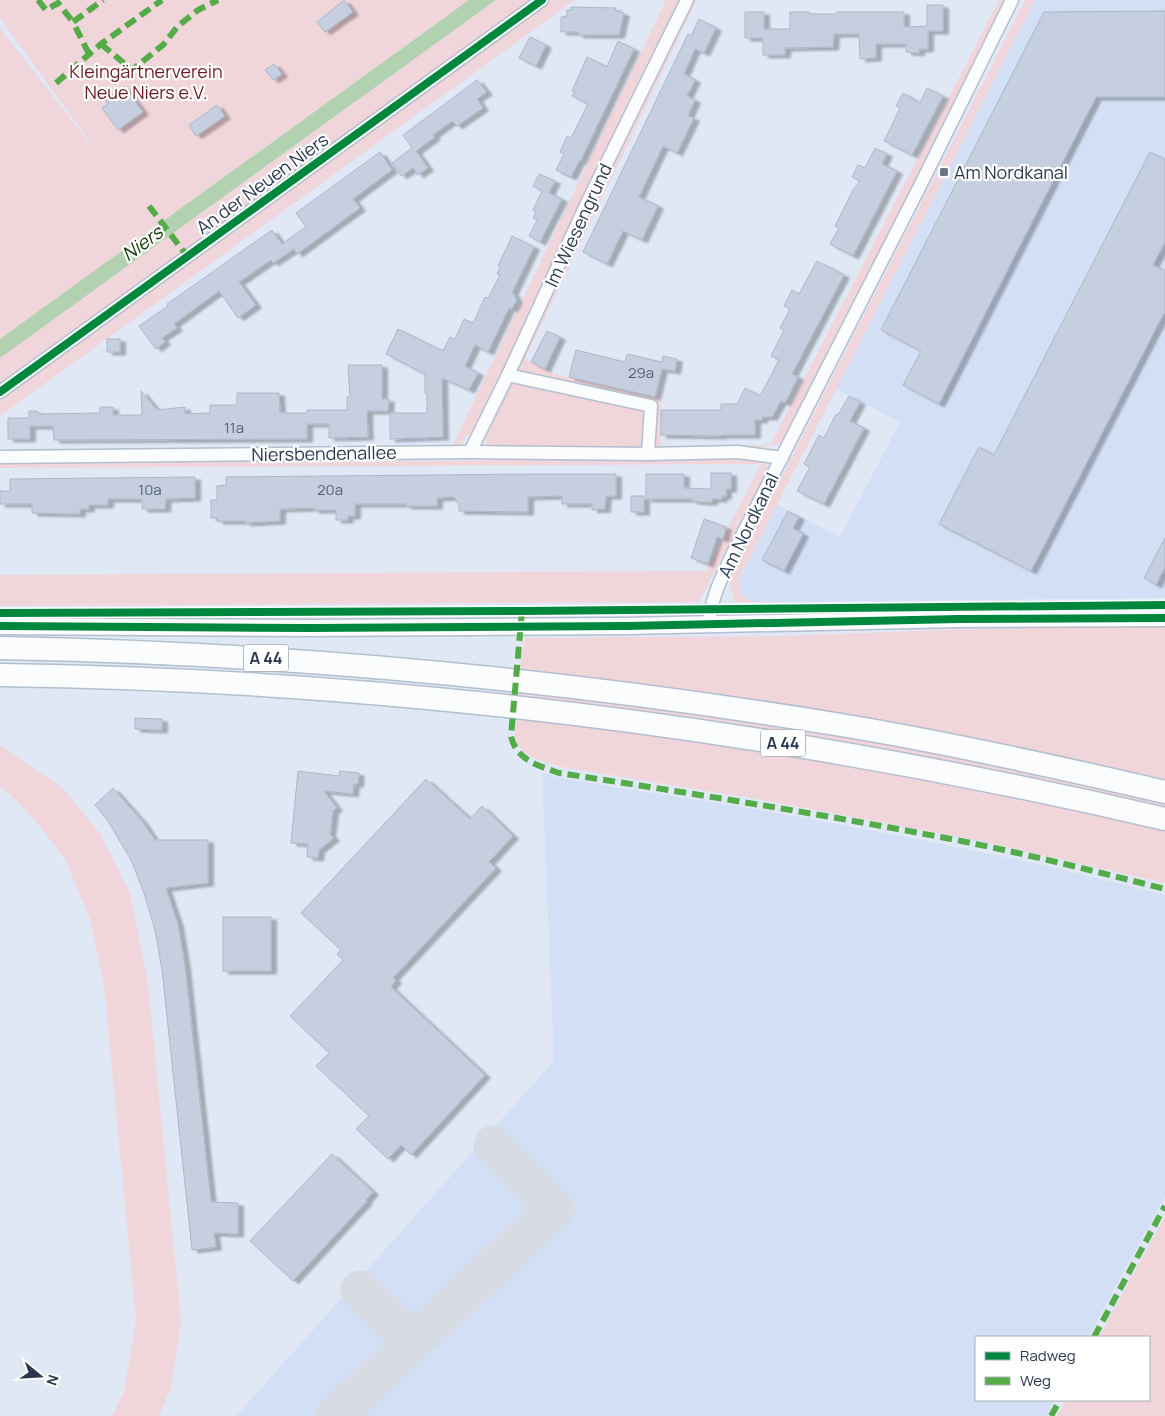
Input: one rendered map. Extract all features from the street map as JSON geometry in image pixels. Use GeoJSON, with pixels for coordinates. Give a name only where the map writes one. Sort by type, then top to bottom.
{"type":"FeatureCollection","features":[{"type":"Feature","properties":{"kind":"highway","name":"A 44"},"geometry":{"type":"LineString","coordinates":[[0,648],[125,651],[269,658],[531,681],[842,725],[952,746],[1165,792]]}},
{"type":"Feature","properties":{"kind":"highway","name":"A 44"},"geometry":{"type":"LineString","coordinates":[[0,675],[269,685],[530,708],[684,728],[856,755],[1026,788],[1165,819]]}},
{"type":"Feature","properties":{"kind":"highway"},"geometry":{"type":"LineString","coordinates":[[1115,781],[1165,785]]}},
{"type":"Feature","properties":{"kind":"street","name":"An der Neuen Niers"},"geometry":{"type":"LineString","coordinates":[[0,392],[542,0]]}},
{"type":"Feature","properties":{"kind":"street","name":"Im Wiesengrund"},"geometry":{"type":"LineString","coordinates":[[470,452],[508,375],[586,204],[687,0]]}},
{"type":"Feature","properties":{"kind":"street","name":"Am Nordkanal"},"geometry":{"type":"LineString","coordinates":[[710,625],[713,601],[721,579],[1012,0]]}},
{"type":"Feature","properties":{"kind":"street"},"geometry":{"type":"LineString","coordinates":[[508,375],[651,406],[648,454]]}},
{"type":"Feature","properties":{"kind":"street","name":"Niersbendenallee"},"geometry":{"type":"LineString","coordinates":[[0,457],[470,452],[648,454],[738,452],[782,458]]}},
{"type":"Feature","properties":{"kind":"street"},"geometry":{"type":"LineString","coordinates":[[0,626],[310,628],[710,625],[922,620],[1165,618]]}},
{"type":"Feature","properties":{"kind":"shaded area"},"geometry":{"type":"Polygon","coordinates":[[[1035,0],[1165,0],[1165,598],[756,602],[742,596],[738,582],[776,504],[840,537],[900,422],[836,389],[1035,0]]]}},
{"type":"Feature","properties":{"kind":"shaded area"},"geometry":{"type":"Polygon","coordinates":[[[542,773],[564,779],[772,812],[937,843],[1043,865],[1165,895],[1165,1196],[1089,1336],[975,1336],[975,1401],[1054,1401],[1046,1416],[236,1416],[554,1061],[542,773]]]}},
{"type":"Feature","properties":{"kind":"green space","name":"Kleingärtnerverein Neue Niers e.V."},"geometry":{"type":"Polygon","coordinates":[[[0,0],[469,0],[0,339],[0,28],[111,171],[0,18],[0,0]]]}},
{"type":"Feature","properties":{"kind":"green space"},"geometry":{"type":"Polygon","coordinates":[[[496,0],[533,0],[0,385],[0,358],[496,0]]]}},
{"type":"Feature","properties":{"kind":"green space"},"geometry":{"type":"Polygon","coordinates":[[[549,0],[575,0],[0,416],[0,398],[549,0]]]}},
{"type":"Feature","properties":{"kind":"green space"},"geometry":{"type":"Polygon","coordinates":[[[666,0],[678,0],[677,7],[473,437],[468,434],[458,447],[0,452],[452,447],[666,0]]]}},
{"type":"Feature","properties":{"kind":"green space"},"geometry":{"type":"Polygon","coordinates":[[[693,0],[697,0],[525,359],[558,375],[661,399],[661,446],[770,445],[999,0],[1006,0],[781,442],[769,447],[655,447],[656,404],[520,370],[517,366],[693,0]]]}},
{"type":"Feature","properties":{"kind":"green space"},"geometry":{"type":"Polygon","coordinates":[[[1025,0],[1035,0],[738,581],[742,596],[756,602],[735,602],[730,586],[732,574],[1025,0]]]}},
{"type":"Feature","properties":{"kind":"green space"},"geometry":{"type":"Polygon","coordinates":[[[524,383],[642,411],[645,414],[644,444],[642,447],[487,447],[485,434],[507,388],[513,384],[524,383]]]}},
{"type":"Feature","properties":{"kind":"green space"},"geometry":{"type":"Polygon","coordinates":[[[763,459],[768,468],[699,602],[0,606],[0,575],[706,571],[761,464],[0,468],[0,464],[763,459]]]}},
{"type":"Feature","properties":{"kind":"green space"},"geometry":{"type":"Polygon","coordinates":[[[1165,626],[1165,883],[981,841],[768,801],[567,768],[527,755],[517,744],[514,732],[525,638],[783,636],[971,629],[1165,626]]]}},
{"type":"Feature","properties":{"kind":"green space"},"geometry":{"type":"Polygon","coordinates":[[[0,745],[63,788],[101,835],[130,893],[148,983],[181,1321],[171,1388],[159,1416],[112,1416],[124,1392],[136,1321],[104,986],[90,919],[65,859],[35,820],[10,794],[0,788],[0,745]]]}},
{"type":"Feature","properties":{"kind":"green space"},"geometry":{"type":"Polygon","coordinates":[[[1165,1216],[1165,1416],[1057,1416],[1065,1401],[1150,1401],[1150,1336],[1100,1336],[1165,1216]]]}},
{"type":"Feature","properties":{"kind":"water","name":"Niers"},"geometry":{"type":"Polygon","coordinates":[[[469,0],[496,0],[0,358],[0,339],[469,0]]]}},
{"type":"Feature","properties":{"kind":"building"},"geometry":{"type":"Polygon","coordinates":[[[344,0],[353,12],[325,32],[317,22],[344,0]]]}},
{"type":"Feature","properties":{"kind":"building"},"geometry":{"type":"Polygon","coordinates":[[[927,5],[943,5],[943,31],[928,31],[928,49],[919,49],[919,53],[906,52],[906,44],[876,44],[876,58],[860,59],[859,34],[834,34],[833,47],[785,48],[785,55],[763,55],[763,38],[745,38],[745,12],[764,12],[764,29],[790,29],[790,12],[837,14],[837,12],[904,12],[904,27],[927,26],[927,5]]]}},
{"type":"Feature","properties":{"kind":"building"},"geometry":{"type":"Polygon","coordinates":[[[571,7],[616,8],[615,11],[624,13],[619,35],[578,35],[578,32],[561,32],[561,17],[567,16],[567,10],[571,10],[571,7]]]}},
{"type":"Feature","properties":{"kind":"building"},"geometry":{"type":"Polygon","coordinates":[[[1165,11],[1165,97],[1096,97],[939,404],[903,385],[921,351],[881,330],[1044,12],[1165,11]]]}},
{"type":"Feature","properties":{"kind":"building"},"geometry":{"type":"Polygon","coordinates":[[[699,19],[716,28],[704,53],[695,49],[684,74],[695,80],[687,96],[695,100],[688,116],[694,118],[677,153],[663,146],[639,197],[658,206],[642,240],[623,231],[607,264],[583,252],[688,34],[691,36],[699,19]]]}},
{"type":"Feature","properties":{"kind":"building"},"geometry":{"type":"Polygon","coordinates":[[[530,37],[546,45],[536,66],[519,58],[530,37]]]}},
{"type":"Feature","properties":{"kind":"building"},"geometry":{"type":"Polygon","coordinates":[[[618,41],[634,49],[571,177],[556,170],[564,154],[560,152],[567,136],[571,138],[588,104],[572,96],[575,92],[572,91],[587,57],[607,67],[618,41]]]}},
{"type":"Feature","properties":{"kind":"building"},"geometry":{"type":"Polygon","coordinates":[[[274,64],[282,74],[273,80],[265,70],[274,64]]]}},
{"type":"Feature","properties":{"kind":"building"},"geometry":{"type":"Polygon","coordinates":[[[477,80],[487,92],[477,99],[483,108],[457,126],[452,121],[433,135],[435,137],[416,151],[428,168],[418,175],[413,168],[401,176],[392,163],[412,148],[403,135],[477,80]]]}},
{"type":"Feature","properties":{"kind":"building"},"geometry":{"type":"Polygon","coordinates":[[[124,86],[143,112],[118,130],[102,108],[108,104],[105,100],[124,86]]]}},
{"type":"Feature","properties":{"kind":"building"},"geometry":{"type":"Polygon","coordinates":[[[927,88],[943,96],[912,155],[884,141],[900,108],[896,106],[903,93],[920,103],[927,88]]]}},
{"type":"Feature","properties":{"kind":"building"},"geometry":{"type":"Polygon","coordinates":[[[217,105],[225,116],[196,136],[189,125],[217,105]]]}},
{"type":"Feature","properties":{"kind":"building"},"geometry":{"type":"Polygon","coordinates":[[[875,148],[887,154],[882,164],[897,171],[853,256],[830,244],[839,228],[835,226],[853,190],[860,181],[852,177],[858,165],[865,168],[875,148]]]}},
{"type":"Feature","properties":{"kind":"building"},"geometry":{"type":"Polygon","coordinates":[[[380,152],[392,170],[353,199],[360,208],[297,254],[294,249],[273,263],[271,260],[239,282],[256,305],[238,318],[219,291],[174,324],[177,328],[162,338],[165,342],[156,349],[139,326],[272,230],[282,244],[306,227],[296,213],[380,152]]]}},
{"type":"Feature","properties":{"kind":"building"},"geometry":{"type":"Polygon","coordinates":[[[1150,152],[1165,160],[1165,242],[1153,265],[1165,271],[1165,311],[1031,571],[939,524],[979,447],[994,455],[1150,152]]]}},
{"type":"Feature","properties":{"kind":"building"},"geometry":{"type":"Polygon","coordinates":[[[539,174],[555,181],[549,193],[562,199],[540,242],[529,236],[537,220],[533,218],[536,212],[533,210],[542,191],[533,186],[539,174]]]}},
{"type":"Feature","properties":{"kind":"building"},"geometry":{"type":"Polygon","coordinates":[[[512,236],[534,247],[512,293],[517,299],[512,309],[509,308],[488,352],[475,345],[465,366],[478,373],[469,390],[442,378],[443,437],[390,439],[390,413],[427,413],[425,374],[386,354],[398,329],[443,351],[450,337],[455,339],[464,319],[473,323],[485,297],[488,298],[500,275],[497,274],[500,268],[498,266],[512,236]]]}},
{"type":"Feature","properties":{"kind":"building"},"geometry":{"type":"Polygon","coordinates":[[[817,261],[844,275],[792,374],[798,377],[785,403],[781,401],[772,417],[762,417],[762,420],[755,420],[755,435],[661,435],[661,410],[721,410],[721,404],[737,404],[745,388],[760,396],[779,360],[771,356],[784,330],[780,328],[790,309],[784,306],[792,290],[799,294],[817,261]]]}},
{"type":"Feature","properties":{"kind":"building"},"geometry":{"type":"Polygon","coordinates":[[[547,331],[560,337],[545,369],[531,362],[547,331]]]}},
{"type":"Feature","properties":{"kind":"building"},"geometry":{"type":"Polygon","coordinates":[[[107,339],[120,339],[120,352],[107,352],[107,339]]]}},
{"type":"Feature","properties":{"kind":"building"},"geometry":{"type":"Polygon","coordinates":[[[576,350],[625,362],[627,354],[662,362],[663,356],[677,359],[675,371],[662,369],[655,397],[569,377],[576,350]]]}},
{"type":"Feature","properties":{"kind":"building"},"geometry":{"type":"Polygon","coordinates":[[[348,365],[382,365],[382,399],[389,399],[388,411],[367,411],[368,437],[329,438],[329,424],[307,424],[307,439],[54,440],[53,426],[30,426],[30,439],[8,439],[8,418],[29,418],[29,411],[37,411],[40,414],[100,413],[100,407],[113,407],[113,415],[142,415],[141,391],[157,410],[185,407],[185,414],[210,413],[210,405],[237,405],[237,393],[279,393],[280,413],[307,413],[307,410],[347,410],[347,397],[350,397],[348,365]]]}},
{"type":"Feature","properties":{"kind":"building"},"geometry":{"type":"Polygon","coordinates":[[[849,396],[860,402],[850,421],[864,428],[824,504],[797,491],[810,467],[804,464],[819,435],[824,438],[836,414],[838,415],[849,396]]]}},
{"type":"Feature","properties":{"kind":"building"},"geometry":{"type":"Polygon","coordinates":[[[711,473],[731,473],[731,489],[726,489],[726,496],[722,496],[722,499],[712,499],[712,502],[704,502],[692,501],[692,499],[646,499],[646,474],[684,474],[684,488],[711,489],[711,473]]]}},
{"type":"Feature","properties":{"kind":"building"},"geometry":{"type":"Polygon","coordinates":[[[616,474],[616,496],[606,496],[605,509],[592,510],[592,504],[562,504],[562,496],[528,497],[528,512],[459,511],[459,505],[454,497],[437,498],[437,506],[355,504],[355,516],[348,516],[348,520],[336,520],[336,510],[314,510],[314,508],[280,509],[280,521],[245,523],[245,521],[218,521],[217,518],[211,518],[211,500],[217,500],[217,486],[226,485],[226,477],[616,474]]]}},
{"type":"Feature","properties":{"kind":"building"},"geometry":{"type":"Polygon","coordinates":[[[195,477],[195,498],[166,499],[165,509],[142,509],[142,499],[108,499],[108,505],[89,505],[89,509],[80,509],[80,514],[32,513],[32,504],[0,504],[0,491],[10,491],[10,479],[195,477]]]}},
{"type":"Feature","properties":{"kind":"building"},"geometry":{"type":"Polygon","coordinates":[[[631,496],[644,496],[644,512],[631,512],[631,496]]]}},
{"type":"Feature","properties":{"kind":"building"},"geometry":{"type":"Polygon","coordinates":[[[788,511],[799,517],[793,528],[803,534],[784,571],[762,560],[788,511]]]}},
{"type":"Feature","properties":{"kind":"building"},"geometry":{"type":"Polygon","coordinates":[[[704,519],[726,527],[723,539],[717,537],[708,564],[691,558],[704,519]]]}},
{"type":"Feature","properties":{"kind":"building"},"geometry":{"type":"Polygon","coordinates":[[[1165,538],[1165,567],[1156,585],[1144,578],[1165,538]]]}},
{"type":"Feature","properties":{"kind":"building"},"geometry":{"type":"Polygon","coordinates":[[[135,718],[162,719],[162,730],[135,729],[135,718]]]}},
{"type":"Feature","properties":{"kind":"building"},"geometry":{"type":"Polygon","coordinates":[[[298,771],[339,776],[340,771],[359,773],[358,784],[354,784],[353,794],[324,791],[337,808],[333,811],[330,834],[334,838],[319,850],[318,858],[307,857],[308,844],[291,843],[298,771]]]}},
{"type":"Feature","properties":{"kind":"building"},"geometry":{"type":"Polygon","coordinates":[[[426,779],[470,819],[482,806],[513,836],[489,862],[496,868],[393,978],[396,980],[391,987],[485,1075],[411,1155],[401,1145],[388,1159],[356,1129],[369,1116],[316,1066],[329,1053],[290,1016],[343,960],[337,954],[341,950],[301,913],[426,779]]]}},
{"type":"Feature","properties":{"kind":"building"},"geometry":{"type":"Polygon","coordinates":[[[113,788],[142,821],[155,840],[208,840],[208,883],[166,888],[178,924],[185,966],[211,1202],[238,1203],[238,1234],[214,1233],[216,1247],[192,1250],[162,970],[155,930],[143,890],[131,860],[108,821],[95,805],[113,788]]]}},
{"type":"Feature","properties":{"kind":"building"},"geometry":{"type":"Polygon","coordinates":[[[223,917],[271,917],[271,971],[223,971],[223,917]]]}},
{"type":"Feature","properties":{"kind":"building"},"geometry":{"type":"Polygon","coordinates":[[[332,1154],[373,1192],[367,1201],[293,1281],[250,1241],[332,1154]]]}},
{"type":"Feature","properties":{"kind":"taxiway"},"geometry":{"type":"LineString","coordinates":[[335,1416],[555,1209],[493,1145]]}},
{"type":"Feature","properties":{"kind":"taxiway"},"geometry":{"type":"LineString","coordinates":[[360,1290],[414,1342]]}},
{"type":"Feature","properties":{"kind":"marked path"},"geometry":{"type":"LineString","coordinates":[[38,0],[46,10],[58,3],[73,22]]}},
{"type":"Feature","properties":{"kind":"marked path"},"geometry":{"type":"LineString","coordinates":[[89,54],[73,22],[103,0]]}},
{"type":"Feature","properties":{"kind":"marked path"},"geometry":{"type":"LineString","coordinates":[[56,83],[101,44],[162,0]]}},
{"type":"Feature","properties":{"kind":"marked path"},"geometry":{"type":"LineString","coordinates":[[101,44],[132,70],[163,45],[178,26],[198,10],[218,0]]}},
{"type":"Feature","properties":{"kind":"marked path"},"geometry":{"type":"LineString","coordinates":[[149,206],[187,256]]}},
{"type":"Feature","properties":{"kind":"marked path"},"geometry":{"type":"LineString","coordinates":[[522,611],[511,736],[518,751],[536,765],[559,773],[755,804],[951,839],[1032,856],[1165,889]]}},
{"type":"Feature","properties":{"kind":"marked path"},"geometry":{"type":"LineString","coordinates":[[1095,1336],[1165,1206]]}},
{"type":"Feature","properties":{"kind":"marked path"},"geometry":{"type":"LineString","coordinates":[[1051,1416],[1059,1401]]}},
{"type":"Feature","properties":{"kind":"cycle path"},"geometry":{"type":"LineString","coordinates":[[0,392],[542,0]]}},
{"type":"Feature","properties":{"kind":"cycle path"},"geometry":{"type":"LineString","coordinates":[[0,613],[522,611],[1165,605]]}},
{"type":"Feature","properties":{"kind":"cycle path"},"geometry":{"type":"LineString","coordinates":[[0,626],[310,628],[627,626],[959,619],[1165,618]]}},
{"type":"Feature","properties":{"kind":"place","name":"Am Nordkanal"},"geometry":{"type":"Point","coordinates":[944,172]}}]}
